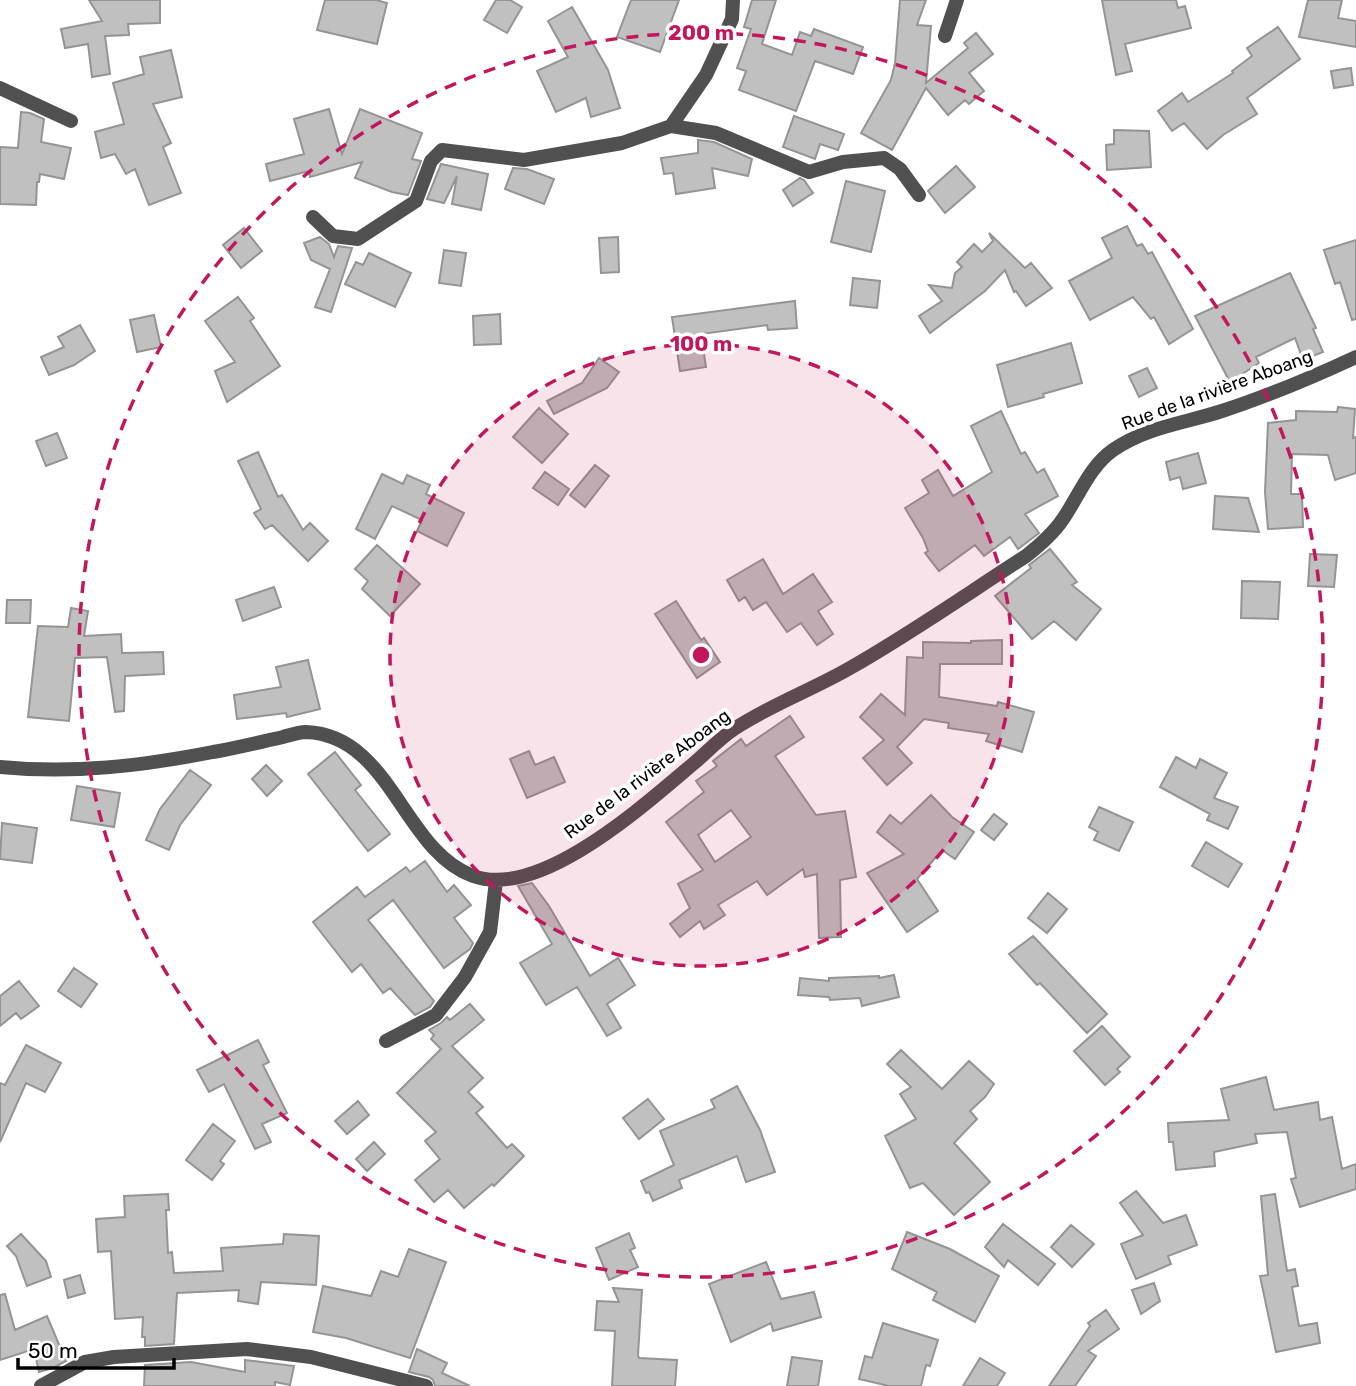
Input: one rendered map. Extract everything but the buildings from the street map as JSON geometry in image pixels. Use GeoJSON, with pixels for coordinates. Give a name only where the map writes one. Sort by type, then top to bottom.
{"type":"FeatureCollection","features":[{"type":"Feature","properties":{"kind":"street"},"geometry":{"type":"LineString","coordinates":[[671,126],[706,75],[732,19],[733,0]]}},
{"type":"Feature","properties":{"kind":"street"},"geometry":{"type":"LineString","coordinates":[[945,36],[957,0]]}},
{"type":"Feature","properties":{"kind":"street"},"geometry":{"type":"LineString","coordinates":[[0,88],[71,121]]}},
{"type":"Feature","properties":{"kind":"street"},"geometry":{"type":"LineString","coordinates":[[313,217],[333,236],[358,239],[416,201],[431,161],[442,150],[524,160],[622,144],[671,126],[716,133],[809,172],[843,162],[884,158],[900,169],[919,195]]}},
{"type":"Feature","properties":{"kind":"street","name":"Rue de la rivière Aboang"},"geometry":{"type":"LineString","coordinates":[[0,767],[68,771],[135,766],[221,751],[305,732],[325,736],[347,745],[369,761],[427,839],[451,864],[472,876],[496,881],[518,879],[562,861],[648,801],[732,730],[851,668],[1026,556],[1055,529],[1092,472],[1110,452],[1130,439],[1151,430],[1222,411],[1356,358]]}},
{"type":"Feature","properties":{"kind":"street"},"geometry":{"type":"LineString","coordinates":[[386,1041],[436,1015],[465,977],[490,932],[496,881]]}},
{"type":"Feature","properties":{"kind":"street"},"geometry":{"type":"LineString","coordinates":[[41,1386],[85,1362],[114,1357],[247,1349],[311,1357],[426,1386]]}}]}
